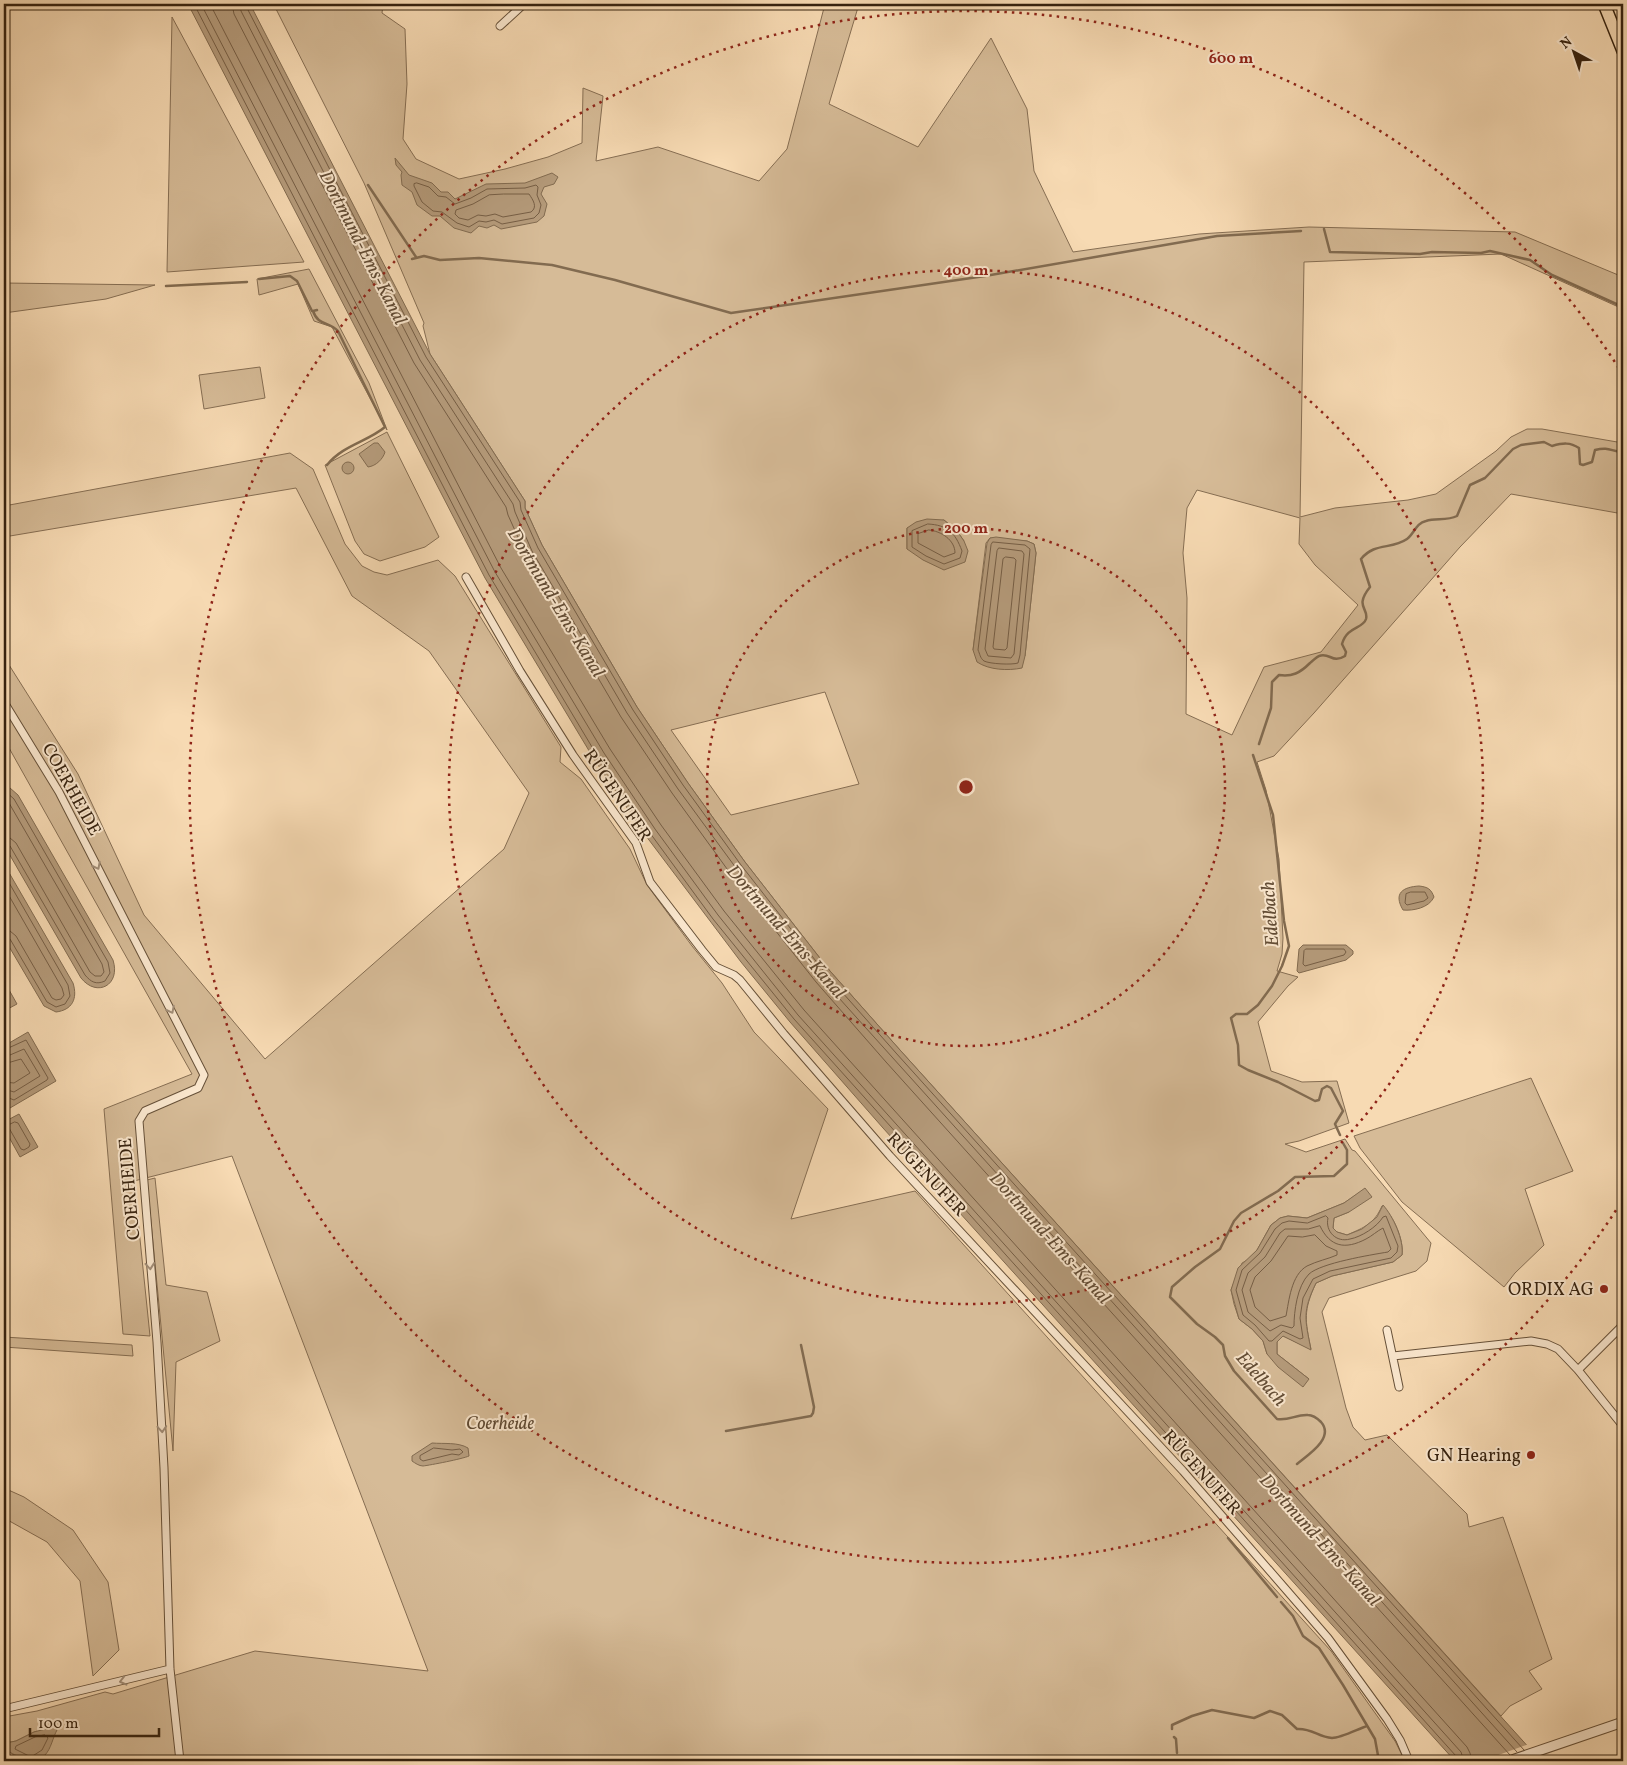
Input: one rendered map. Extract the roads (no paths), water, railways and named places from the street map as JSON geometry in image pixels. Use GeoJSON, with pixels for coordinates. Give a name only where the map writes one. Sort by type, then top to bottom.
{"type":"FeatureCollection","features":[{"type":"Feature","properties":{"kind":"main road"},"geometry":{"type":"LineString","coordinates":[[1598,4],[1615,29]]}},
{"type":"Feature","properties":{"kind":"main road"},"geometry":{"type":"LineString","coordinates":[[1604,4],[1623,51]]}},
{"type":"Feature","properties":{"kind":"street"},"geometry":{"type":"LineString","coordinates":[[500,26],[524,4]]}},
{"type":"Feature","properties":{"kind":"street","name":"RÜGENUFER"},"geometry":{"type":"LineString","coordinates":[[466,577],[520,671],[573,755],[636,843],[650,882],[702,950],[720,970],[734,975],[740,980],[784,1034],[890,1156],[1182,1471],[1294,1598],[1332,1643],[1387,1719],[1400,1740],[1409,1761]]}},
{"type":"Feature","properties":{"kind":"street","name":"COERHEIDE"},"geometry":{"type":"LineString","coordinates":[[4,702],[60,792],[204,1074],[198,1088],[144,1111],[139,1121],[157,1342],[164,1468],[170,1669],[180,1761]]}},
{"type":"Feature","properties":{"kind":"street"},"geometry":{"type":"LineString","coordinates":[[1578,1370],[1623,1325]]}},
{"type":"Feature","properties":{"kind":"street"},"geometry":{"type":"LineString","coordinates":[[1387,1330],[1399,1387]]}},
{"type":"Feature","properties":{"kind":"street"},"geometry":{"type":"LineString","coordinates":[[1393,1356],[1531,1340],[1547,1344],[1558,1349],[1578,1370],[1623,1426]]}},
{"type":"Feature","properties":{"kind":"street"},"geometry":{"type":"LineString","coordinates":[[4,1709],[170,1669]]}},
{"type":"Feature","properties":{"kind":"street"},"geometry":{"type":"LineString","coordinates":[[1509,1761],[1623,1722]]}},
{"type":"Feature","properties":{"kind":"water","name":"Dortmund-Ems-Kanal"},"geometry":{"type":"Polygon","coordinates":[[[188,4],[250,4],[430,354],[525,501],[525,508],[542,545],[637,707],[688,783],[745,862],[830,971],[1541,1761],[1455,1761],[883,1128],[790,1022],[741,962],[646,836],[594,759],[485,578],[188,4]]]}},
{"type":"Feature","properties":{"kind":"water"},"geometry":{"type":"Polygon","coordinates":[[[395,158],[409,175],[432,183],[441,192],[448,192],[455,199],[486,184],[525,183],[552,173],[558,177],[554,184],[544,187],[541,194],[547,204],[544,216],[537,222],[501,229],[494,225],[487,228],[479,226],[471,233],[454,228],[440,216],[432,216],[417,205],[412,192],[402,185],[402,172],[396,165],[395,158]]]}},
{"type":"Feature","properties":{"kind":"water"},"geometry":{"type":"Polygon","coordinates":[[[374,443],[378,443],[385,452],[379,462],[368,467],[359,454],[374,443]]]}},
{"type":"Feature","properties":{"kind":"water"},"geometry":{"type":"Polygon","coordinates":[[[350,462],[353,463],[353,473],[346,474],[343,473],[342,466],[343,463],[350,462]]]}},
{"type":"Feature","properties":{"kind":"water"},"geometry":{"type":"Polygon","coordinates":[[[927,519],[944,520],[957,531],[968,551],[965,562],[944,570],[923,560],[907,549],[907,528],[916,522],[927,519]]]}},
{"type":"Feature","properties":{"kind":"water"},"geometry":{"type":"Polygon","coordinates":[[[990,538],[1027,541],[1034,544],[1036,553],[1025,656],[1022,668],[1005,670],[987,667],[977,662],[973,650],[987,543],[990,538]]]}},
{"type":"Feature","properties":{"kind":"water"},"geometry":{"type":"Polygon","coordinates":[[[4,785],[18,795],[113,960],[114,976],[106,986],[94,987],[87,984],[81,978],[4,845],[4,785]]]}},
{"type":"Feature","properties":{"kind":"water"},"geometry":{"type":"Polygon","coordinates":[[[4,864],[73,983],[74,999],[70,1006],[62,1011],[56,1012],[44,1006],[4,938],[4,864]]]}},
{"type":"Feature","properties":{"kind":"water"},"geometry":{"type":"Polygon","coordinates":[[[1419,886],[1430,890],[1434,897],[1432,901],[1420,908],[1403,910],[1399,899],[1401,892],[1408,888],[1419,886]]]}},
{"type":"Feature","properties":{"kind":"water"},"geometry":{"type":"Polygon","coordinates":[[[1303,945],[1346,945],[1353,951],[1353,954],[1346,960],[1299,973],[1297,971],[1299,949],[1303,945]]]}},
{"type":"Feature","properties":{"kind":"water"},"geometry":{"type":"Polygon","coordinates":[[[4,981],[17,1004],[4,1011],[4,981]]]}},
{"type":"Feature","properties":{"kind":"water"},"geometry":{"type":"Polygon","coordinates":[[[28,1032],[56,1081],[10,1108],[4,1097],[4,1046],[28,1032]]]}},
{"type":"Feature","properties":{"kind":"water"},"geometry":{"type":"Polygon","coordinates":[[[19,1114],[38,1147],[20,1157],[4,1128],[4,1122],[19,1114]]]}},
{"type":"Feature","properties":{"kind":"water"},"geometry":{"type":"Polygon","coordinates":[[[1365,1188],[1372,1197],[1349,1212],[1334,1218],[1333,1228],[1337,1232],[1347,1235],[1362,1229],[1377,1217],[1383,1205],[1397,1228],[1402,1255],[1393,1262],[1332,1276],[1316,1283],[1308,1301],[1306,1316],[1311,1350],[1283,1336],[1277,1342],[1277,1354],[1309,1379],[1303,1387],[1278,1367],[1267,1354],[1263,1341],[1239,1319],[1231,1290],[1238,1268],[1257,1250],[1271,1225],[1280,1218],[1288,1216],[1307,1218],[1344,1203],[1365,1188]]]}},
{"type":"Feature","properties":{"kind":"water"},"geometry":{"type":"Polygon","coordinates":[[[432,1443],[464,1446],[468,1448],[469,1456],[423,1466],[412,1461],[412,1456],[432,1443]]]}},
{"type":"Feature","properties":{"kind":"water"},"geometry":{"type":"Polygon","coordinates":[[[53,1727],[57,1730],[49,1750],[41,1758],[25,1759],[14,1755],[6,1749],[6,1743],[53,1727]]]}},
{"type":"Feature","properties":{"kind":"waterway"},"geometry":{"type":"LineString","coordinates":[[368,185],[416,257]]}},
{"type":"Feature","properties":{"kind":"waterway"},"geometry":{"type":"LineString","coordinates":[[1324,229],[1330,252],[1420,254],[1432,252],[1481,253],[1490,251],[1530,260],[1552,275],[1623,307]]}},
{"type":"Feature","properties":{"kind":"waterway"},"geometry":{"type":"LineString","coordinates":[[412,259],[424,256],[440,260],[479,258],[552,265],[615,280],[731,313],[985,276],[1217,236],[1301,231]]}},
{"type":"Feature","properties":{"kind":"waterway"},"geometry":{"type":"LineString","coordinates":[[259,279],[290,276],[297,281],[312,311]]}},
{"type":"Feature","properties":{"kind":"waterway"},"geometry":{"type":"LineString","coordinates":[[166,286],[247,282]]}},
{"type":"Feature","properties":{"kind":"waterway"},"geometry":{"type":"LineString","coordinates":[[317,310],[313,311],[315,316],[338,331],[385,427],[340,453],[327,465]]}},
{"type":"Feature","properties":{"kind":"waterway","name":"Edelbach"},"geometry":{"type":"LineString","coordinates":[[1259,744],[1271,708],[1272,682],[1279,675],[1292,675],[1299,672],[1319,656],[1326,655],[1337,659],[1345,656],[1346,652],[1342,644],[1344,638],[1351,631],[1362,625],[1366,619],[1366,612],[1362,603],[1370,587],[1361,559],[1366,554],[1377,548],[1407,539],[1417,526],[1423,522],[1457,516],[1470,485],[1485,478],[1513,449],[1521,445],[1544,442],[1552,446],[1573,445],[1579,448],[1580,464],[1583,465],[1592,462],[1595,450],[1607,449],[1623,452]]}},
{"type":"Feature","properties":{"kind":"waterway","name":"Edelbach"},"geometry":{"type":"LineString","coordinates":[[1253,755],[1273,815],[1284,921],[1289,946],[1272,986],[1258,1005],[1247,1014],[1236,1014],[1231,1018],[1238,1045],[1239,1065],[1315,1101],[1319,1100],[1322,1089],[1327,1086],[1331,1088],[1343,1111],[1335,1124],[1340,1135]]}},
{"type":"Feature","properties":{"kind":"waterway","name":"Edelbach"},"geometry":{"type":"LineString","coordinates":[[1297,1464],[1313,1451],[1322,1440],[1325,1434],[1321,1422],[1314,1416],[1308,1415],[1277,1419],[1234,1371],[1225,1356],[1223,1345],[1197,1324],[1170,1297],[1172,1287],[1220,1249],[1234,1221],[1241,1213],[1278,1191],[1295,1177],[1334,1176],[1347,1164],[1347,1150],[1343,1143]]}},
{"type":"Feature","properties":{"kind":"waterway"},"geometry":{"type":"LineString","coordinates":[[726,1431],[811,1416],[814,1407],[801,1345]]}},
{"type":"Feature","properties":{"kind":"waterway","name":"Edelbach"},"geometry":{"type":"LineString","coordinates":[[1228,1538],[1277,1597]]}},
{"type":"Feature","properties":{"kind":"waterway","name":"Edelbach"},"geometry":{"type":"LineString","coordinates":[[1281,1602],[1293,1616],[1303,1636],[1319,1648],[1343,1685],[1375,1739],[1379,1761]]}},
{"type":"Feature","properties":{"kind":"waterway"},"geometry":{"type":"LineString","coordinates":[[1172,1729],[1172,1725],[1212,1710],[1254,1718],[1270,1711],[1282,1715],[1297,1729],[1307,1730],[1332,1738],[1367,1726]]}},
{"type":"Feature","properties":{"kind":"waterway"},"geometry":{"type":"LineString","coordinates":[[1174,1737],[1176,1739],[1177,1753]]}},
{"type":"Feature","properties":{"kind":"place","name":"ORDIX AG"},"geometry":{"type":"Point","coordinates":[1604,1289]}},
{"type":"Feature","properties":{"kind":"place","name":"GN Hearing"},"geometry":{"type":"Point","coordinates":[1531,1455]}},
{"type":"Feature","properties":{"kind":"park label","name":"Coerheide"},"geometry":{"type":"Point","coordinates":[500,1423]}}]}
